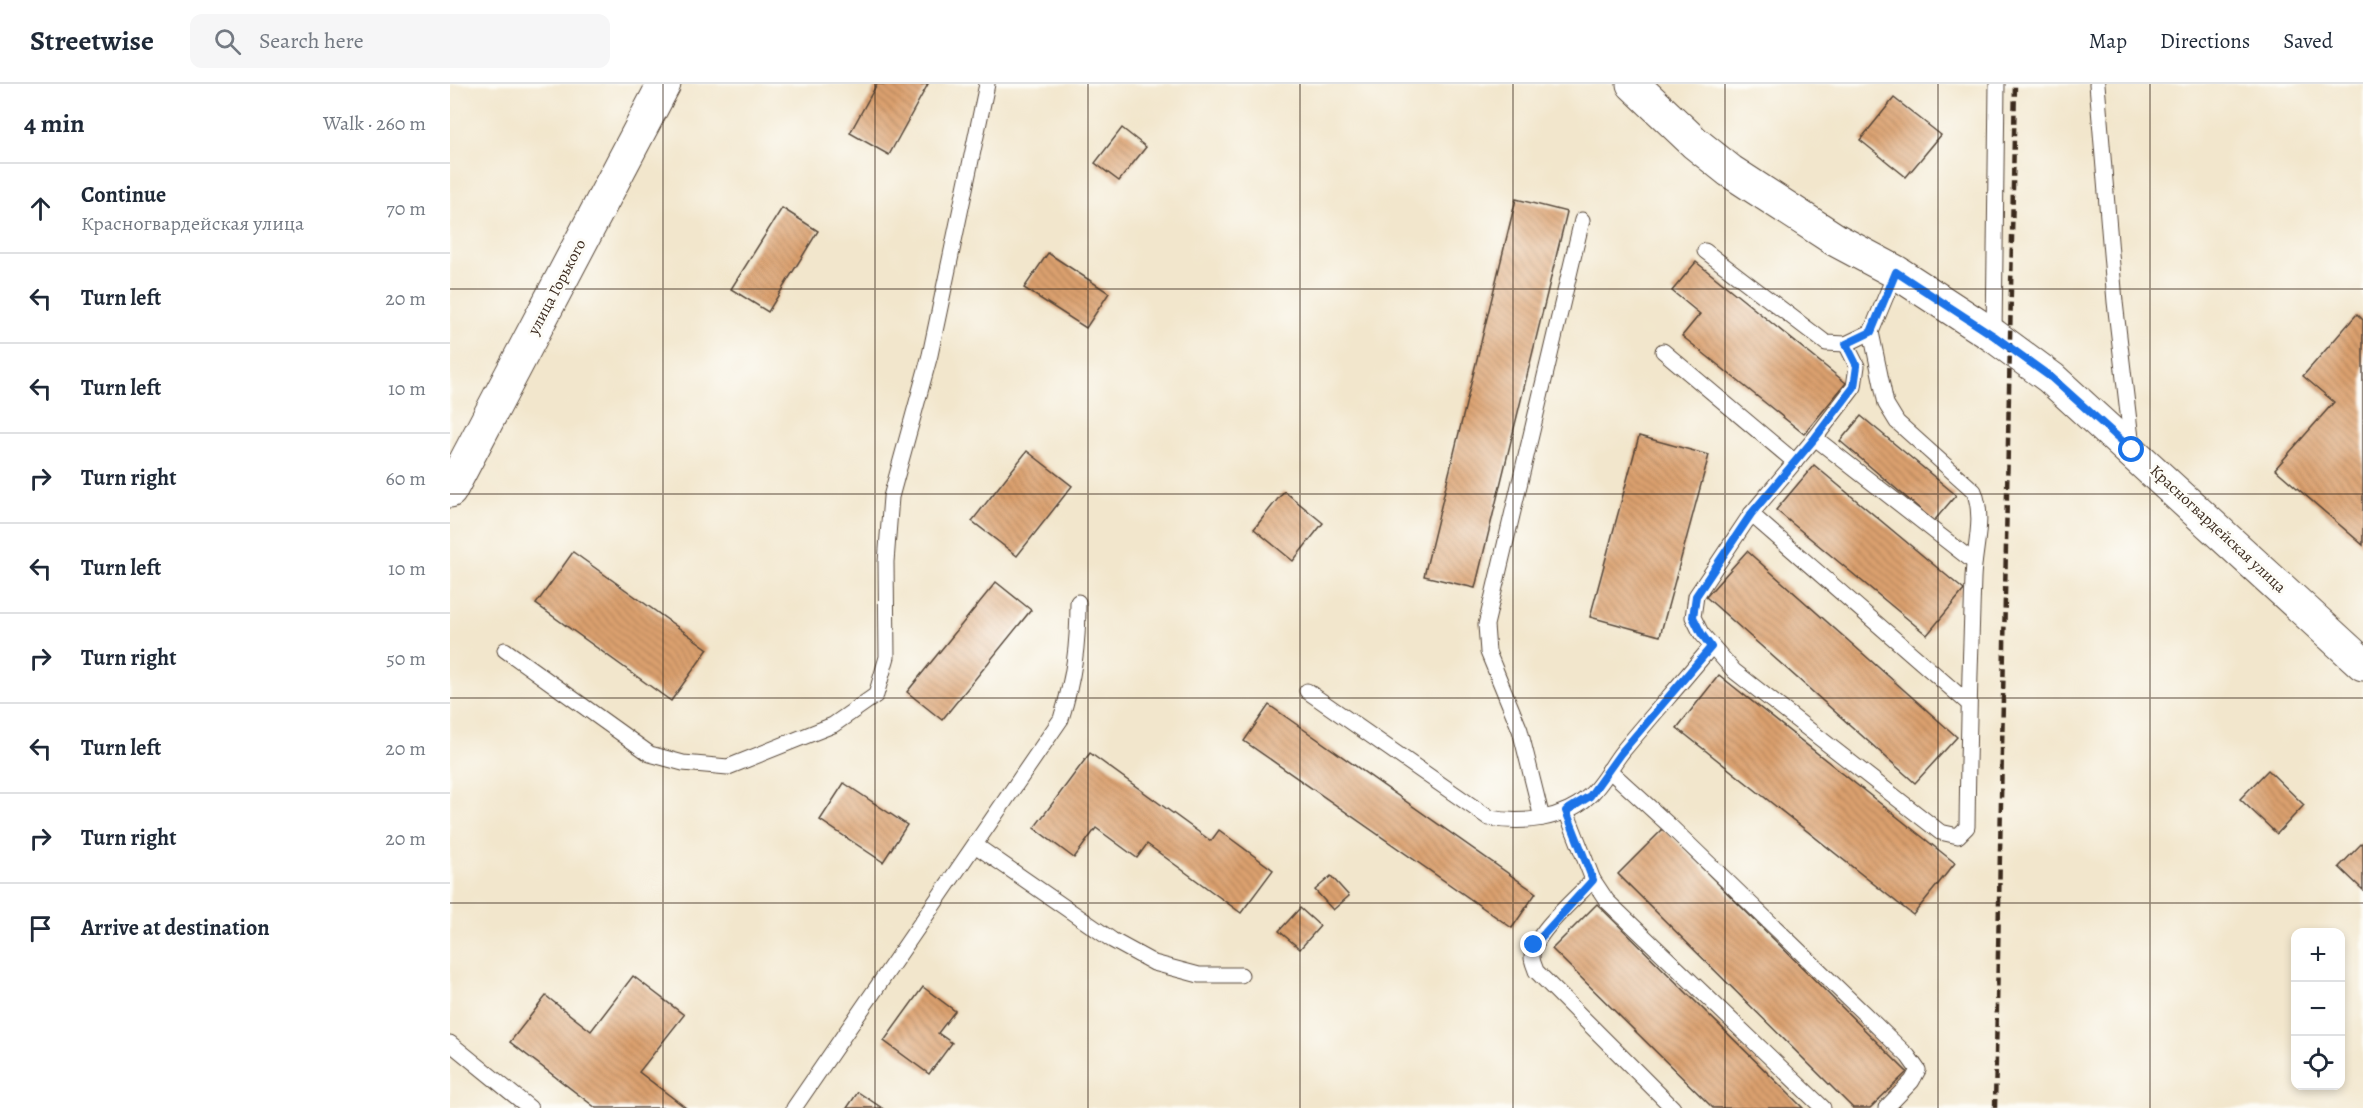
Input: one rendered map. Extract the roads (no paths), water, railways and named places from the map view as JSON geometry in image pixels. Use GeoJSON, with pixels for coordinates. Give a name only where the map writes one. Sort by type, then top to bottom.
{"type":"FeatureCollection","features":[{"type":"Feature","properties":{"kind":"main road","name":"улица Горького"},"geometry":{"type":"LineString","coordinates":[[450,490],[664,84]]}},
{"type":"Feature","properties":{"kind":"main road","name":"Красногвардейская улица"},"geometry":{"type":"LineString","coordinates":[[1632,84],[1695,143],[1730,171],[1836,240],[1896,272],[1994,336],[2052,378],[2363,664]]}},
{"type":"Feature","properties":{"kind":"lane"},"geometry":{"type":"LineString","coordinates":[[506,650],[651,754],[683,763],[728,767],[833,725],[876,695],[887,657],[886,562],[891,497],[930,355],[987,84]]}},
{"type":"Feature","properties":{"kind":"lane"},"geometry":{"type":"LineString","coordinates":[[1994,336],[1997,84]]}},
{"type":"Feature","properties":{"kind":"lane"},"geometry":{"type":"LineString","coordinates":[[2097,84],[2115,302],[2132,450]]}},
{"type":"Feature","properties":{"kind":"lane"},"geometry":{"type":"LineString","coordinates":[[1542,818],[1520,730],[1488,652],[1486,625],[1582,220]]}},
{"type":"Feature","properties":{"kind":"lane"},"geometry":{"type":"LineString","coordinates":[[1705,251],[1826,343],[1846,344],[1871,332]]}},
{"type":"Feature","properties":{"kind":"lane"},"geometry":{"type":"LineString","coordinates":[[1846,344],[1857,366],[1854,387],[1815,438],[1751,514],[1696,596],[1693,617],[1711,647],[1734,671],[1940,832],[1958,836],[1967,827],[1968,703],[1974,562],[1980,506],[1974,491],[1897,422],[1886,404],[1871,332],[1896,272]]}},
{"type":"Feature","properties":{"kind":"lane"},"geometry":{"type":"LineString","coordinates":[[1663,351],[1795,462]]}},
{"type":"Feature","properties":{"kind":"lane"},"geometry":{"type":"LineString","coordinates":[[1815,438],[1974,562]]}},
{"type":"Feature","properties":{"kind":"lane"},"geometry":{"type":"LineString","coordinates":[[1751,514],[1968,703]]}},
{"type":"Feature","properties":{"kind":"lane"},"geometry":{"type":"LineString","coordinates":[[794,1108],[1061,719],[1077,653],[1078,602]]}},
{"type":"Feature","properties":{"kind":"lane"},"geometry":{"type":"LineString","coordinates":[[1307,691],[1489,818],[1514,822],[1542,818],[1566,811],[1590,796],[1711,647]]}},
{"type":"Feature","properties":{"kind":"lane"},"geometry":{"type":"LineString","coordinates":[[1609,770],[1908,1056],[1918,1070],[1912,1081],[1886,1108]]}},
{"type":"Feature","properties":{"kind":"lane"},"geometry":{"type":"LineString","coordinates":[[1566,811],[1593,880],[1607,901],[1823,1108]]}},
{"type":"Feature","properties":{"kind":"lane"},"geometry":{"type":"LineString","coordinates":[[975,845],[1112,940],[1154,963],[1199,975],[1241,975]]}},
{"type":"Feature","properties":{"kind":"lane"},"geometry":{"type":"LineString","coordinates":[[1593,880],[1534,945],[1531,959],[1536,971],[1672,1108]]}},
{"type":"Feature","properties":{"kind":"lane"},"geometry":{"type":"LineString","coordinates":[[450,1043],[530,1108]]}},
{"type":"Feature","properties":{"kind":"railway"},"geometry":{"type":"LineString","coordinates":[[1995,1108],[2015,84]]}}]}
